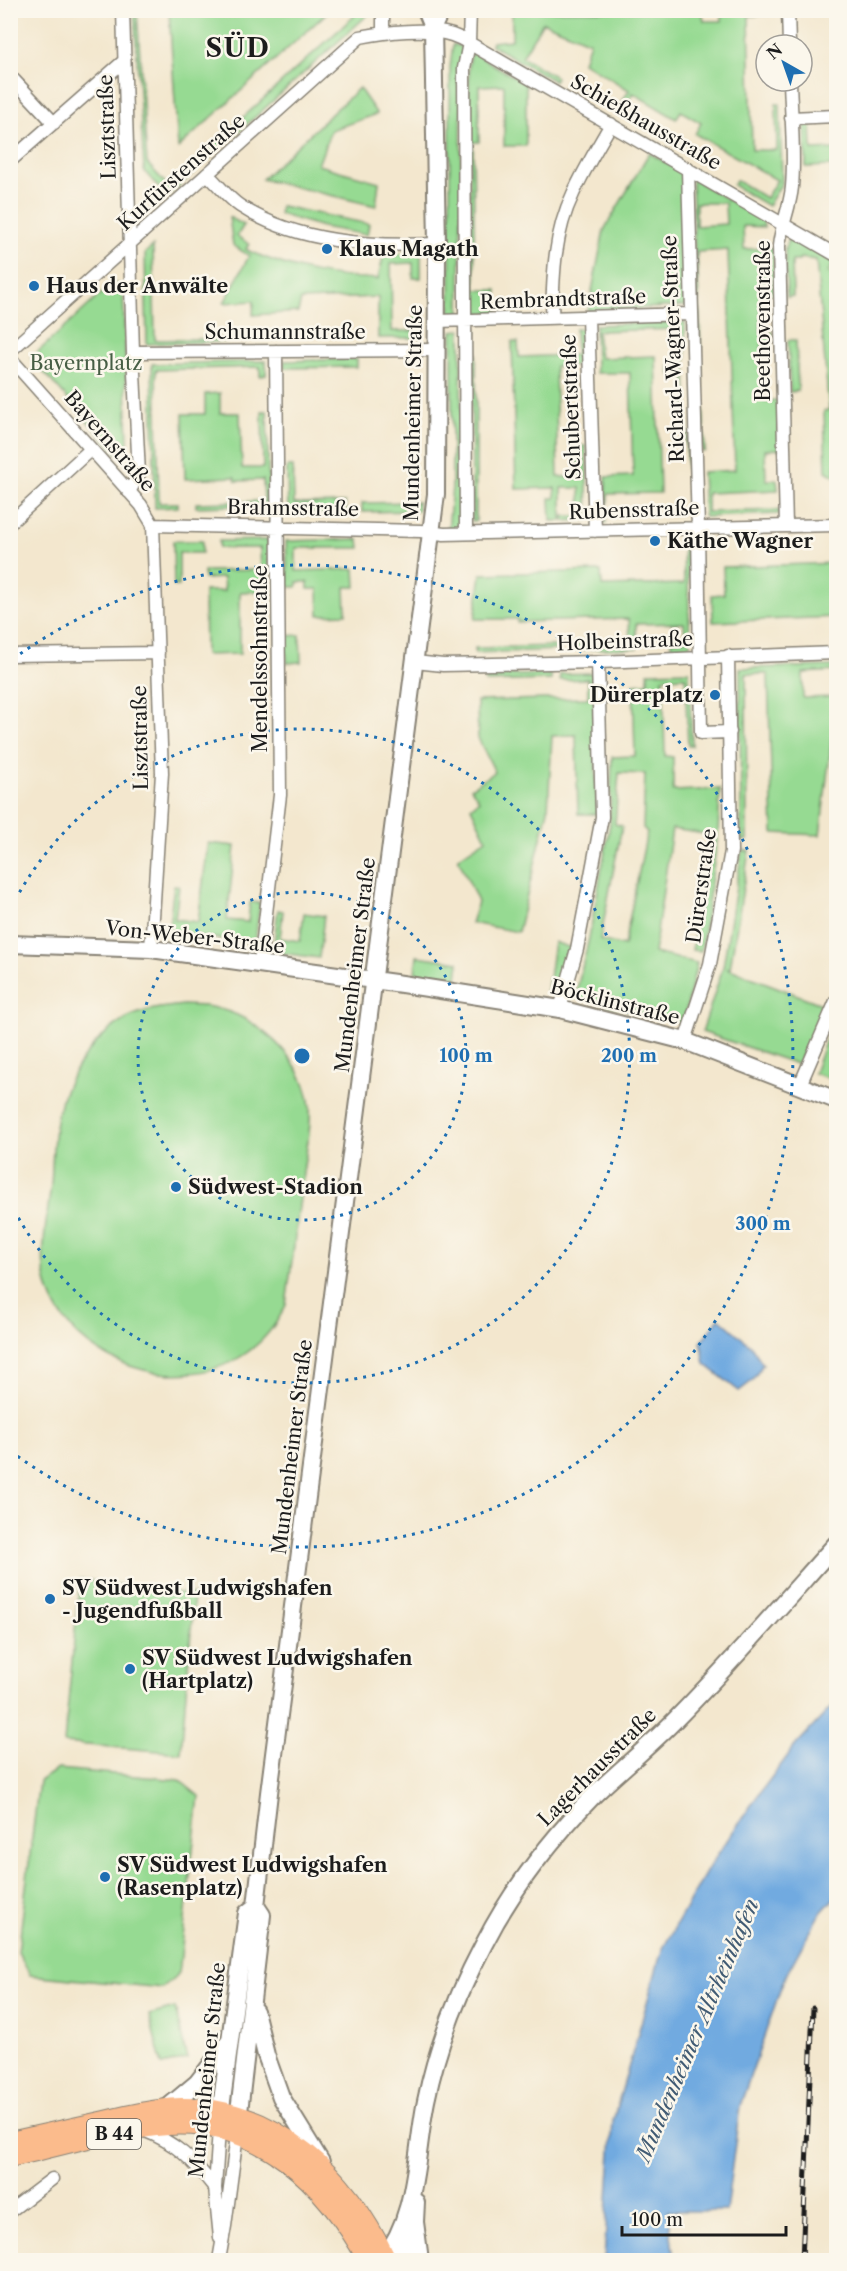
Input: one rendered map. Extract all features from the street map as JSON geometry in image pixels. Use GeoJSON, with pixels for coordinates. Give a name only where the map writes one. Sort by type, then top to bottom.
{"type":"FeatureCollection","features":[{"type":"Feature","properties":{"kind":"main road","name":"B 44"},"geometry":{"type":"LineString","coordinates":[[10,2142],[166,2109],[184,2108],[229,2123],[283,2157],[307,2177],[342,2218],[383,2260]]}},
{"type":"Feature","properties":{"kind":"main road","name":"B 44"},"geometry":{"type":"LineString","coordinates":[[10,2157],[140,2128],[253,2120],[288,2139],[328,2173],[351,2201],[383,2260]]}},
{"type":"Feature","properties":{"kind":"street","name":"Lisztstraße"},"geometry":{"type":"LineString","coordinates":[[123,10],[139,474],[129,492]]}},
{"type":"Feature","properties":{"kind":"street"},"geometry":{"type":"LineString","coordinates":[[383,10],[383,33]]}},
{"type":"Feature","properties":{"kind":"street","name":"Mundenheimer Straße"},"geometry":{"type":"LineString","coordinates":[[221,2242],[215,2188],[252,1998],[262,1915],[256,1906],[275,1739],[436,494],[437,244],[433,30],[426,10]]}},
{"type":"Feature","properties":{"kind":"street","name":"Mundenheimer Straße"},"geometry":{"type":"LineString","coordinates":[[433,30],[441,10]]}},
{"type":"Feature","properties":{"kind":"street"},"geometry":{"type":"LineString","coordinates":[[466,534],[464,68],[470,43],[470,10]]}},
{"type":"Feature","properties":{"kind":"street"},"geometry":{"type":"LineString","coordinates":[[788,10],[789,33]]}},
{"type":"Feature","properties":{"kind":"street","name":"Kurfürstenstraße"},"geometry":{"type":"LineString","coordinates":[[10,351],[360,37],[433,30]]}},
{"type":"Feature","properties":{"kind":"street","name":"Schießhausstraße"},"geometry":{"type":"LineString","coordinates":[[433,30],[470,43],[837,255]]}},
{"type":"Feature","properties":{"kind":"street"},"geometry":{"type":"LineString","coordinates":[[10,161],[124,61]]}},
{"type":"Feature","properties":{"kind":"street"},"geometry":{"type":"LineString","coordinates":[[10,76],[54,123]]}},
{"type":"Feature","properties":{"kind":"street","name":"Beethovenstraße"},"geometry":{"type":"LineString","coordinates":[[786,526],[779,246],[790,203],[792,184],[790,93]]}},
{"type":"Feature","properties":{"kind":"street"},"geometry":{"type":"LineString","coordinates":[[791,118],[837,116]]}},
{"type":"Feature","properties":{"kind":"street"},"geometry":{"type":"LineString","coordinates":[[552,318],[553,268],[562,223],[572,195],[611,124]]}},
{"type":"Feature","properties":{"kind":"street","name":"Richard-Wagner-Straße"},"geometry":{"type":"LineString","coordinates":[[688,169],[698,528]]}},
{"type":"Feature","properties":{"kind":"street"},"geometry":{"type":"LineString","coordinates":[[207,174],[238,205],[257,216],[305,233],[374,244],[437,244]]}},
{"type":"Feature","properties":{"kind":"street","name":"Rembrandtstraße"},"geometry":{"type":"LineString","coordinates":[[437,321],[691,314]]}},
{"type":"Feature","properties":{"kind":"street","name":"Schubertstraße"},"geometry":{"type":"LineString","coordinates":[[588,317],[595,531]]}},
{"type":"Feature","properties":{"kind":"street","name":"Schumannstraße"},"geometry":{"type":"LineString","coordinates":[[133,352],[437,350]]}},
{"type":"Feature","properties":{"kind":"street","name":"Mendelssohnstraße"},"geometry":{"type":"LineString","coordinates":[[260,964],[280,795],[276,351]]}},
{"type":"Feature","properties":{"kind":"street","name":"Bayernstraße"},"geometry":{"type":"LineString","coordinates":[[10,358],[141,505],[153,525]]}},
{"type":"Feature","properties":{"kind":"street"},"geometry":{"type":"LineString","coordinates":[[10,523],[91,449]]}},
{"type":"Feature","properties":{"kind":"street","name":"Lisztstraße"},"geometry":{"type":"LineString","coordinates":[[151,949],[162,773],[153,525]]}},
{"type":"Feature","properties":{"kind":"street","name":"Brahmsstraße"},"geometry":{"type":"LineString","coordinates":[[153,525],[432,532]]}},
{"type":"Feature","properties":{"kind":"street","name":"Rubensstraße"},"geometry":{"type":"LineString","coordinates":[[432,532],[466,534],[837,525]]}},
{"type":"Feature","properties":{"kind":"street"},"geometry":{"type":"LineString","coordinates":[[698,528],[701,733],[730,732]]}},
{"type":"Feature","properties":{"kind":"street"},"geometry":{"type":"LineString","coordinates":[[10,655],[158,653]]}},
{"type":"Feature","properties":{"kind":"street","name":"Holbeinstraße"},"geometry":{"type":"LineString","coordinates":[[415,662],[443,665],[598,662],[837,653]]}},
{"type":"Feature","properties":{"kind":"street","name":"Dürerstraße"},"geometry":{"type":"LineString","coordinates":[[685,1041],[710,964],[730,851],[728,656]]}},
{"type":"Feature","properties":{"kind":"street"},"geometry":{"type":"LineString","coordinates":[[560,1009],[577,949],[602,817],[598,662]]}},
{"type":"Feature","properties":{"kind":"street","name":"Von-Weber-Straße"},"geometry":{"type":"LineString","coordinates":[[10,944],[151,949],[374,980]]}},
{"type":"Feature","properties":{"kind":"street","name":"Böcklinstraße"},"geometry":{"type":"LineString","coordinates":[[374,980],[560,1009],[685,1041],[837,1100]]}},
{"type":"Feature","properties":{"kind":"street"},"geometry":{"type":"LineString","coordinates":[[800,1085],[837,1000]]}},
{"type":"Feature","properties":{"kind":"street","name":"Lagerhausstraße"},"geometry":{"type":"LineString","coordinates":[[383,2260],[398,2235],[416,2175],[426,2101],[441,2045],[461,1991],[484,1943],[510,1899],[561,1829],[596,1793],[640,1755],[678,1717],[837,1544]]}},
{"type":"Feature","properties":{"kind":"street","name":"Mundenheimer Straße"},"geometry":{"type":"LineString","coordinates":[[219,2260],[225,2226],[231,2039],[247,1913],[256,1906]]}},
{"type":"Feature","properties":{"kind":"street"},"geometry":{"type":"LineString","coordinates":[[252,1998],[266,2055],[281,2097],[328,2173]]}},
{"type":"Feature","properties":{"kind":"street"},"geometry":{"type":"LineString","coordinates":[[166,2109],[187,2093],[207,2072],[231,2039]]}},
{"type":"Feature","properties":{"kind":"street"},"geometry":{"type":"LineString","coordinates":[[140,2128],[157,2135],[183,2151],[195,2162],[215,2188]]}},
{"type":"Feature","properties":{"kind":"street"},"geometry":{"type":"LineString","coordinates":[[416,2175],[415,2222],[420,2260]]}},
{"type":"Feature","properties":{"kind":"street"},"geometry":{"type":"LineString","coordinates":[[10,2211],[52,2179]]}},
{"type":"Feature","properties":{"kind":"street"},"geometry":{"type":"LineString","coordinates":[[383,2260],[410,2241],[415,2222]]}},
{"type":"Feature","properties":{"kind":"green space"},"geometry":{"type":"Polygon","coordinates":[[[329,10],[178,148],[169,11],[329,10]]]}},
{"type":"Feature","properties":{"kind":"green space"},"geometry":{"type":"Polygon","coordinates":[[[134,11],[137,11],[147,163],[168,186],[354,16],[355,11],[372,11],[167,197],[144,171],[134,11]]]}},
{"type":"Feature","properties":{"kind":"green space"},"geometry":{"type":"Polygon","coordinates":[[[512,11],[702,11],[704,21],[722,21],[722,11],[777,11],[778,14],[749,16],[752,150],[777,150],[776,104],[780,104],[782,183],[768,206],[733,185],[736,180],[766,198],[777,180],[695,134],[701,123],[681,111],[676,119],[633,93],[620,116],[616,113],[629,90],[583,62],[590,42],[543,22],[522,57],[556,77],[554,81],[491,45],[492,42],[512,40],[512,11]]]}},
{"type":"Feature","properties":{"kind":"green space"},"geometry":{"type":"Polygon","coordinates":[[[453,44],[462,47],[460,313],[450,313],[450,67],[453,44]]]}},
{"type":"Feature","properties":{"kind":"green space"},"geometry":{"type":"Polygon","coordinates":[[[472,52],[526,84],[526,146],[504,146],[504,85],[479,86],[479,142],[473,142],[475,290],[497,290],[498,313],[471,313],[469,64],[472,52]]]}},
{"type":"Feature","properties":{"kind":"green space"},"geometry":{"type":"Polygon","coordinates":[[[359,88],[377,114],[331,130],[318,165],[379,182],[376,206],[262,179],[359,88]]]}},
{"type":"Feature","properties":{"kind":"green space"},"geometry":{"type":"Polygon","coordinates":[[[805,121],[811,121],[812,150],[836,149],[836,210],[832,207],[832,166],[806,167],[805,121]]]}},
{"type":"Feature","properties":{"kind":"green space"},"geometry":{"type":"Polygon","coordinates":[[[649,153],[684,173],[686,306],[588,311],[604,230],[649,153]]]}},
{"type":"Feature","properties":{"kind":"green space"},"geometry":{"type":"Polygon","coordinates":[[[692,180],[763,221],[764,227],[743,226],[744,249],[773,248],[774,294],[760,295],[761,332],[773,332],[773,344],[762,345],[764,401],[778,400],[780,449],[765,450],[766,480],[777,480],[778,490],[707,493],[707,512],[779,510],[779,514],[704,517],[702,472],[735,470],[728,250],[697,252],[705,451],[702,452],[692,180]],[[696,203],[696,226],[726,224],[725,203],[696,203]]]}},
{"type":"Feature","properties":{"kind":"green space"},"geometry":{"type":"Polygon","coordinates":[[[281,206],[369,224],[367,235],[322,227],[279,214],[281,206]]]}},
{"type":"Feature","properties":{"kind":"green space"},"geometry":{"type":"Polygon","coordinates":[[[229,217],[244,225],[237,236],[249,244],[246,249],[283,264],[313,272],[378,279],[383,254],[421,254],[421,278],[413,278],[413,263],[391,264],[392,331],[414,331],[414,316],[421,316],[421,338],[378,338],[378,297],[301,300],[298,312],[253,315],[254,301],[224,303],[249,256],[233,245],[229,217]]]}},
{"type":"Feature","properties":{"kind":"green space"},"geometry":{"type":"Polygon","coordinates":[[[791,237],[834,262],[828,272],[836,278],[836,477],[826,471],[824,411],[829,410],[816,260],[800,258],[799,261],[792,261],[793,296],[787,297],[785,248],[791,237]]]}},
{"type":"Feature","properties":{"kind":"green space"},"geometry":{"type":"Polygon","coordinates":[[[153,246],[155,340],[248,338],[248,341],[147,344],[145,253],[153,246]]]}},
{"type":"Feature","properties":{"kind":"green space","name":"Bayernplatz"},"geometry":{"type":"Polygon","coordinates":[[[113,283],[123,286],[128,446],[117,454],[31,358],[113,283]]]}},
{"type":"Feature","properties":{"kind":"green space"},"geometry":{"type":"Polygon","coordinates":[[[685,322],[686,361],[681,361],[680,329],[597,331],[600,358],[656,356],[660,493],[608,494],[608,503],[605,504],[606,523],[600,523],[599,490],[606,490],[606,477],[633,476],[630,373],[596,373],[595,325],[685,322]]]}},
{"type":"Feature","properties":{"kind":"green space"},"geometry":{"type":"Polygon","coordinates":[[[471,329],[476,329],[476,521],[472,521],[471,329]]]}},
{"type":"Feature","properties":{"kind":"green space"},"geometry":{"type":"Polygon","coordinates":[[[575,329],[582,329],[583,365],[555,366],[558,477],[578,477],[578,446],[586,446],[588,520],[564,521],[564,516],[581,516],[580,488],[562,488],[562,521],[551,521],[550,498],[555,498],[555,488],[516,489],[512,342],[518,342],[519,357],[576,355],[575,329]]]}},
{"type":"Feature","properties":{"kind":"green space"},"geometry":{"type":"Polygon","coordinates":[[[461,330],[462,531],[448,531],[452,486],[452,331],[461,330]]]}},
{"type":"Feature","properties":{"kind":"green space"},"geometry":{"type":"Polygon","coordinates":[[[788,340],[796,340],[798,391],[790,392],[788,340]]]}},
{"type":"Feature","properties":{"kind":"green space"},"geometry":{"type":"Polygon","coordinates":[[[357,359],[357,367],[284,368],[284,361],[357,359]]]}},
{"type":"Feature","properties":{"kind":"green space"},"geometry":{"type":"Polygon","coordinates":[[[266,361],[266,375],[260,376],[260,367],[156,370],[159,503],[178,503],[178,507],[155,508],[152,364],[266,361]]]}},
{"type":"Feature","properties":{"kind":"green space"},"geometry":{"type":"Polygon","coordinates":[[[670,366],[686,366],[689,483],[687,483],[684,374],[670,374],[670,366]]]}},
{"type":"Feature","properties":{"kind":"green space"},"geometry":{"type":"Polygon","coordinates":[[[220,393],[220,413],[240,413],[242,468],[263,468],[262,411],[267,411],[269,505],[196,507],[196,503],[264,501],[263,480],[236,481],[235,477],[185,479],[183,414],[205,414],[205,394],[220,393]]]}},
{"type":"Feature","properties":{"kind":"green space"},"geometry":{"type":"Polygon","coordinates":[[[287,467],[293,467],[294,504],[345,503],[346,513],[288,514],[287,467]]]}},
{"type":"Feature","properties":{"kind":"green space"},"geometry":{"type":"Polygon","coordinates":[[[418,502],[418,511],[362,512],[362,503],[418,502]]]}},
{"type":"Feature","properties":{"kind":"green space"},"geometry":{"type":"Polygon","coordinates":[[[359,539],[360,548],[296,548],[296,571],[355,569],[356,587],[345,587],[346,614],[319,615],[318,589],[308,589],[308,582],[297,582],[297,587],[288,587],[286,541],[359,539]]]}},
{"type":"Feature","properties":{"kind":"green space"},"geometry":{"type":"Polygon","coordinates":[[[268,540],[269,591],[240,592],[240,654],[205,655],[204,591],[224,591],[223,578],[204,579],[204,571],[261,570],[260,548],[219,548],[219,541],[268,540]]]}},
{"type":"Feature","properties":{"kind":"green space"},"geometry":{"type":"Polygon","coordinates":[[[683,540],[687,540],[690,646],[671,647],[671,641],[685,640],[684,623],[636,624],[637,648],[571,650],[571,645],[630,643],[629,619],[517,622],[517,619],[475,619],[481,574],[601,571],[602,586],[684,584],[683,540]]]}},
{"type":"Feature","properties":{"kind":"green space"},"geometry":{"type":"Polygon","coordinates":[[[173,541],[202,541],[202,553],[179,553],[179,586],[174,586],[173,541]]]}},
{"type":"Feature","properties":{"kind":"green space"},"geometry":{"type":"Polygon","coordinates":[[[836,563],[836,617],[713,622],[712,595],[724,594],[723,567],[836,563]]]}},
{"type":"Feature","properties":{"kind":"green space"},"geometry":{"type":"Polygon","coordinates":[[[300,635],[301,662],[287,663],[285,636],[300,635]]]}},
{"type":"Feature","properties":{"kind":"green space"},"geometry":{"type":"Polygon","coordinates":[[[558,646],[558,650],[475,653],[475,648],[558,646]]]}},
{"type":"Feature","properties":{"kind":"green space"},"geometry":{"type":"Polygon","coordinates":[[[836,666],[836,671],[803,673],[803,698],[836,697],[836,720],[834,720],[820,835],[773,833],[768,674],[746,674],[747,840],[741,841],[740,668],[836,666]]]}},
{"type":"Feature","properties":{"kind":"green space"},"geometry":{"type":"Polygon","coordinates":[[[689,671],[692,746],[688,746],[685,677],[663,678],[665,756],[673,757],[673,791],[720,789],[718,835],[701,951],[692,950],[712,835],[672,829],[654,953],[697,963],[683,1023],[575,998],[589,938],[610,824],[612,757],[635,756],[633,684],[648,683],[648,672],[689,671]],[[619,773],[615,824],[622,826],[600,940],[624,946],[647,832],[643,828],[645,774],[619,773]]]}},
{"type":"Feature","properties":{"kind":"green space"},"geometry":{"type":"Polygon","coordinates":[[[593,673],[597,814],[578,814],[576,735],[552,736],[548,810],[518,932],[471,923],[478,902],[458,858],[486,839],[471,807],[479,800],[471,788],[495,772],[478,738],[477,701],[588,698],[588,679],[560,680],[560,674],[593,673]]]}},
{"type":"Feature","properties":{"kind":"green space"},"geometry":{"type":"Polygon","coordinates":[[[551,674],[551,680],[485,682],[485,676],[551,674]]]}},
{"type":"Feature","properties":{"kind":"green space"},"geometry":{"type":"Polygon","coordinates":[[[208,843],[235,846],[227,920],[248,922],[250,902],[260,903],[255,943],[168,933],[174,885],[179,886],[175,919],[198,922],[208,843]]]}},
{"type":"Feature","properties":{"kind":"green space"},"geometry":{"type":"Polygon","coordinates":[[[742,850],[749,851],[730,968],[727,968],[829,1007],[797,1064],[702,1032],[723,967],[742,850]]]}},
{"type":"Feature","properties":{"kind":"green space"},"geometry":{"type":"Polygon","coordinates":[[[278,910],[283,911],[280,938],[300,941],[304,913],[324,916],[319,958],[273,952],[278,910]]]}},
{"type":"Feature","properties":{"kind":"green space"},"geometry":{"type":"Polygon","coordinates":[[[554,942],[571,948],[558,994],[547,993],[554,942]]]}},
{"type":"Feature","properties":{"kind":"green space"},"geometry":{"type":"Polygon","coordinates":[[[417,956],[459,962],[457,979],[415,973],[417,956]]]}},
{"type":"Feature","properties":{"kind":"green space","name":"Südwest-Stadion"},"geometry":{"type":"Polygon","coordinates":[[[183,1005],[211,1007],[230,1012],[261,1029],[287,1054],[297,1069],[309,1100],[310,1117],[286,1305],[259,1343],[235,1360],[206,1371],[167,1374],[121,1363],[99,1352],[80,1337],[64,1320],[52,1299],[45,1276],[43,1255],[54,1136],[63,1094],[69,1081],[95,1044],[129,1017],[148,1010],[183,1005]]]}},
{"type":"Feature","properties":{"kind":"green space"},"geometry":{"type":"Polygon","coordinates":[[[833,1020],[836,1022],[836,1081],[814,1073],[833,1020]]]}},
{"type":"Feature","properties":{"kind":"green space","name":"SV Südwest Ludwigshafen (Hartplatz)"},"geometry":{"type":"Polygon","coordinates":[[[80,1579],[194,1595],[181,1753],[64,1743],[80,1579]]]}},
{"type":"Feature","properties":{"kind":"green space","name":"SV Südwest Ludwigshafen (Rasenplatz)"},"geometry":{"type":"Polygon","coordinates":[[[58,1769],[179,1780],[199,1796],[179,1973],[162,1988],[30,1975],[18,1952],[39,1781],[58,1769]]]}},
{"type":"Feature","properties":{"kind":"green space"},"geometry":{"type":"Polygon","coordinates":[[[175,2008],[187,2059],[162,2065],[149,2015],[175,2008]]]}},
{"type":"Feature","properties":{"kind":"water"},"geometry":{"type":"Polygon","coordinates":[[[719,1318],[751,1346],[763,1364],[752,1381],[739,1391],[705,1364],[701,1342],[719,1318]]]}},
{"type":"Feature","properties":{"kind":"water","name":"Mundenheimer Altrheinhafen"},"geometry":{"type":"Polygon","coordinates":[[[836,1702],[836,1896],[819,1915],[784,1979],[740,2106],[726,2211],[668,2211],[674,2260],[604,2260],[613,2121],[662,1950],[709,1867],[756,1798],[795,1746],[836,1702]]]}},
{"type":"Feature","properties":{"kind":"railway"},"geometry":{"type":"LineString","coordinates":[[802,2260],[813,2008]]}},
{"type":"Feature","properties":{"kind":"place","name":"Klaus Magath"},"geometry":{"type":"Point","coordinates":[327,249]}},
{"type":"Feature","properties":{"kind":"place","name":"Haus der Anwälte"},"geometry":{"type":"Point","coordinates":[34,286]}},
{"type":"Feature","properties":{"kind":"place","name":"Käthe Wagner"},"geometry":{"type":"Point","coordinates":[655,541]}},
{"type":"Feature","properties":{"kind":"place","name":"Dürerplatz"},"geometry":{"type":"Point","coordinates":[715,695]}},
{"type":"Feature","properties":{"kind":"place","name":"Südwest-Stadion"},"geometry":{"type":"Point","coordinates":[176,1187]}},
{"type":"Feature","properties":{"kind":"place","name":"SV Südwest Ludwigshafen - Jugendfußball"},"geometry":{"type":"Point","coordinates":[50,1599]}},
{"type":"Feature","properties":{"kind":"place","name":"SV Südwest Ludwigshafen (Hartplatz)"},"geometry":{"type":"Point","coordinates":[130,1669]}},
{"type":"Feature","properties":{"kind":"place","name":"SV Südwest Ludwigshafen (Rasenplatz)"},"geometry":{"type":"Point","coordinates":[105,1877]}},
{"type":"Feature","properties":{"kind":"district","name":"SÜD"},"geometry":{"type":"Point","coordinates":[238,48]}}]}
